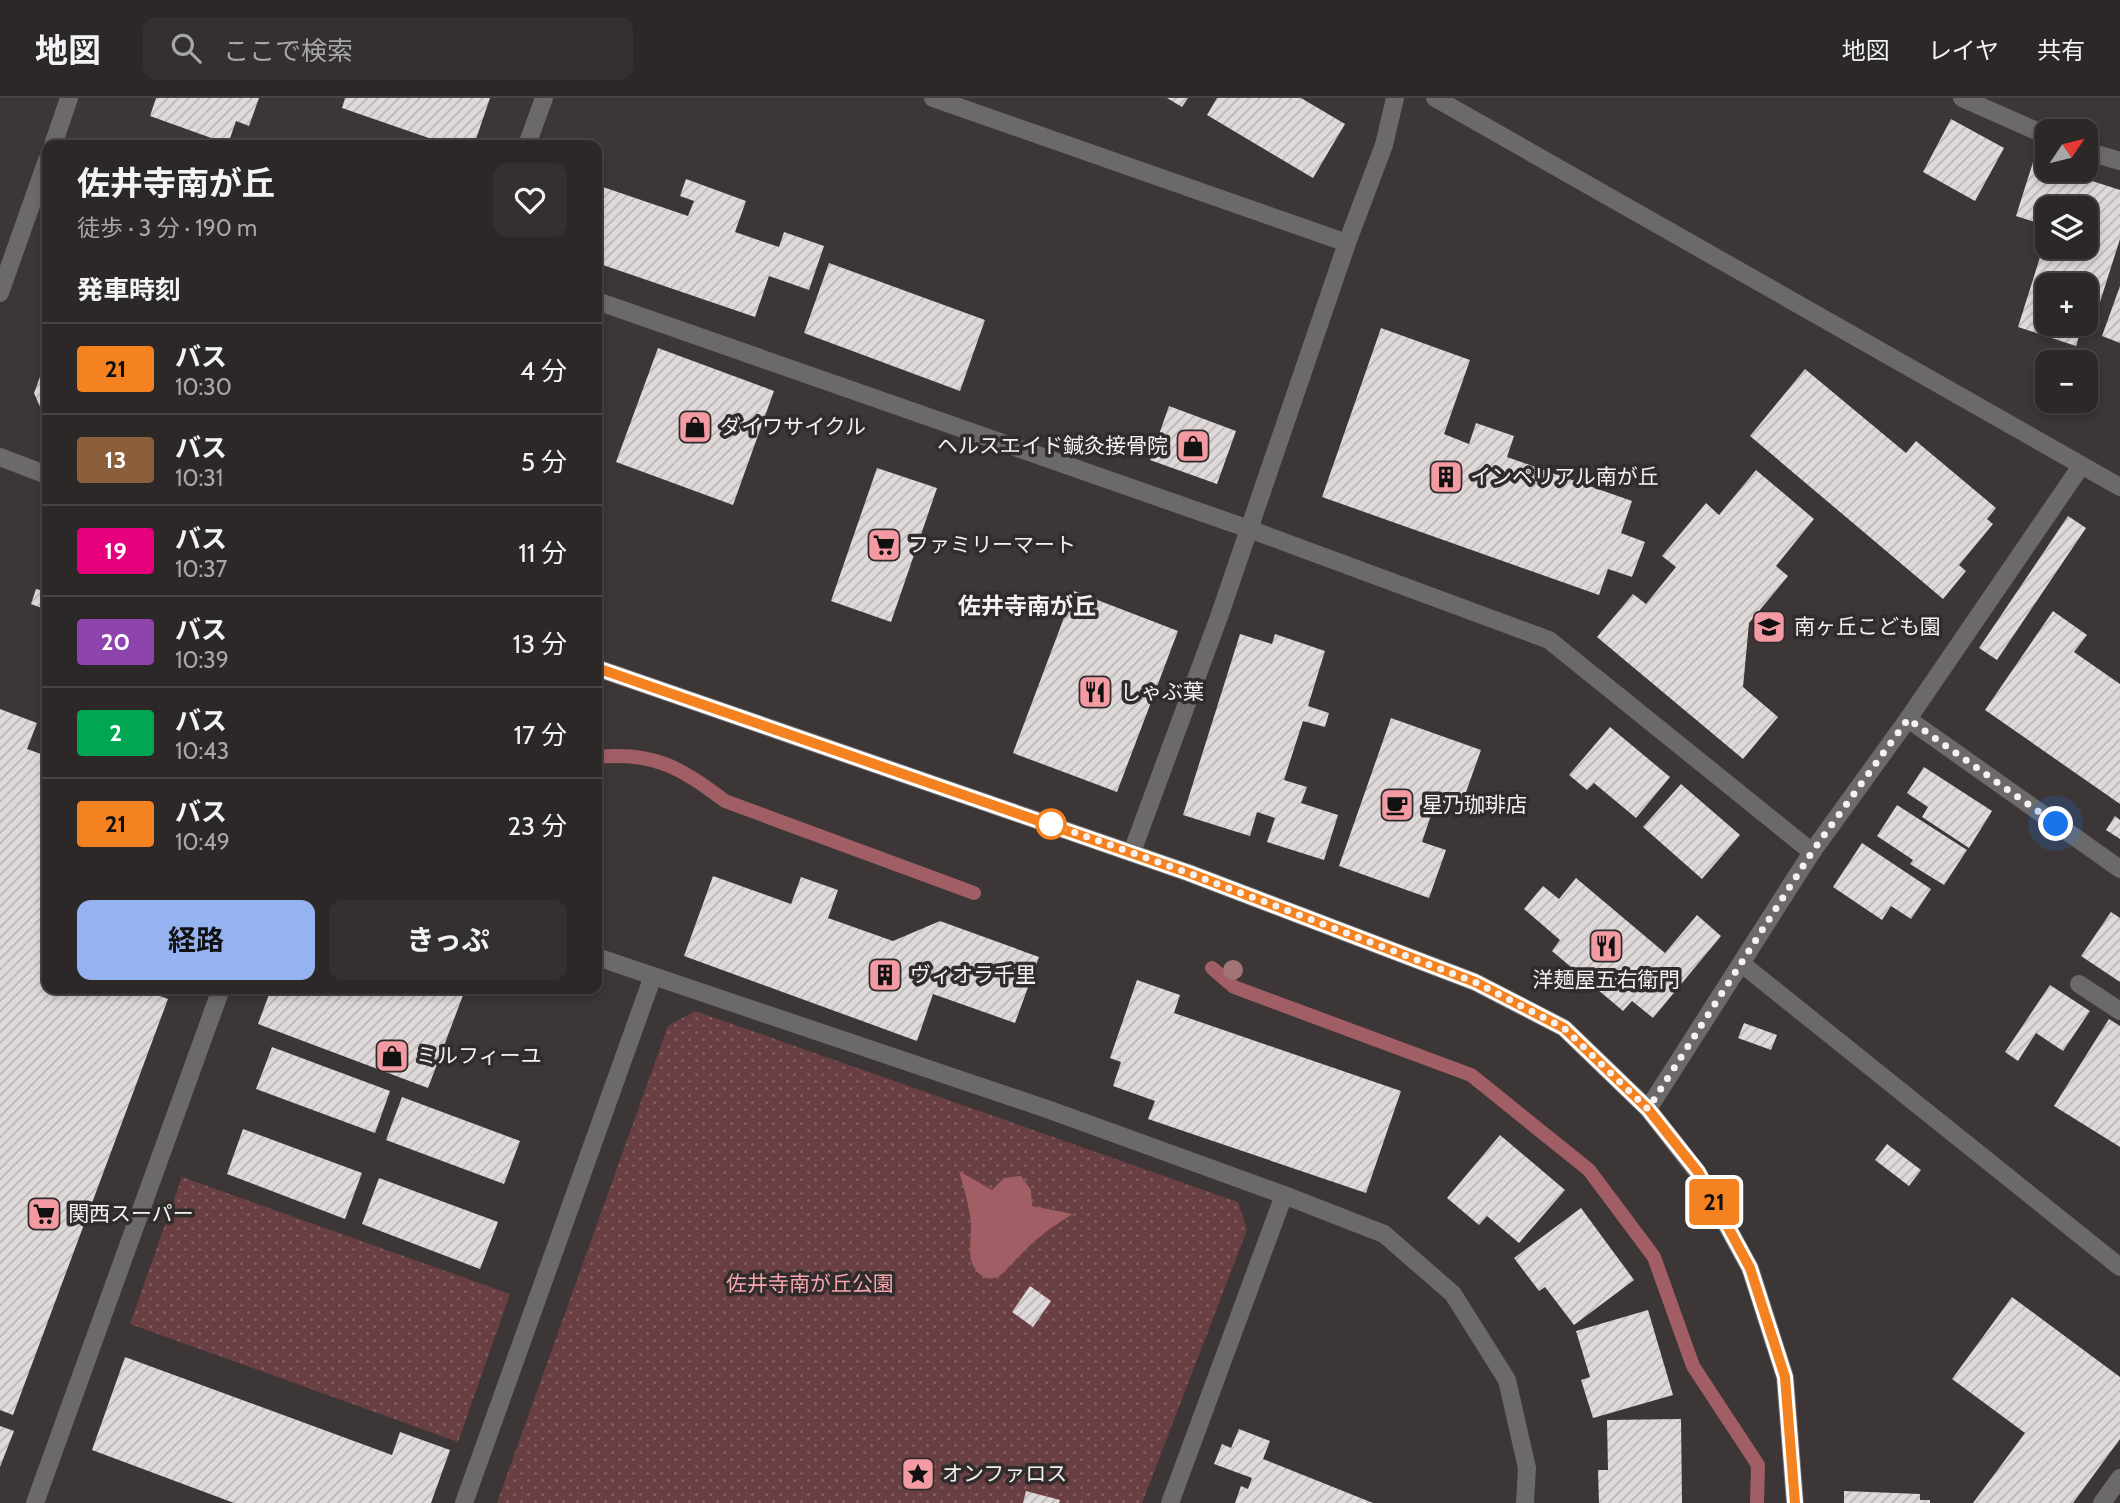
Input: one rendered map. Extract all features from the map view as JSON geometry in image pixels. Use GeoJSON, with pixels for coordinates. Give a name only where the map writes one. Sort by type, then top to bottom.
{"type":"FeatureCollection","features":[{"type":"Feature","properties":{"kind":"street"},"geometry":{"type":"LineString","coordinates":[[55,140],[69,98]]}},
{"type":"Feature","properties":{"kind":"street"},"geometry":{"type":"LineString","coordinates":[[529,140],[544,98]]}},
{"type":"Feature","properties":{"kind":"street"},"geometry":{"type":"LineString","coordinates":[[933,98],[1347,243]]}},
{"type":"Feature","properties":{"kind":"street"},"geometry":{"type":"LineString","coordinates":[[1132,852],[1384,145],[1395,98]]}},
{"type":"Feature","properties":{"kind":"street"},"geometry":{"type":"LineString","coordinates":[[1435,98],[2120,487]]}},
{"type":"Feature","properties":{"kind":"street"},"geometry":{"type":"LineString","coordinates":[[1962,98],[2035,130]]}},
{"type":"Feature","properties":{"kind":"street"},"geometry":{"type":"LineString","coordinates":[[2098,155],[2120,161]]}},
{"type":"Feature","properties":{"kind":"street"},"geometry":{"type":"LineString","coordinates":[[0,293],[42,174]]}},
{"type":"Feature","properties":{"kind":"street"},"geometry":{"type":"LineString","coordinates":[[602,303],[1249,529],[1549,640],[1812,852]]}},
{"type":"Feature","properties":{"kind":"street"},"geometry":{"type":"LineString","coordinates":[[0,457],[42,473]]}},
{"type":"Feature","properties":{"kind":"street"},"geometry":{"type":"LineString","coordinates":[[1648,1109],[1812,852],[1908,719],[2081,466]]}},
{"type":"Feature","properties":{"kind":"street"},"geometry":{"type":"LineString","coordinates":[[602,670],[1132,852],[1475,982],[1564,1028],[1648,1109],[1698,1172],[1750,1268],[1785,1377],[1795,1503]]}},
{"type":"Feature","properties":{"kind":"street"},"geometry":{"type":"LineString","coordinates":[[1908,719],[2120,869]]}},
{"type":"Feature","properties":{"kind":"street"},"geometry":{"type":"LineString","coordinates":[[602,959],[1047,1109],[1384,1234],[1453,1294],[1507,1380],[1527,1468],[1525,1503]]}},
{"type":"Feature","properties":{"kind":"street"},"geometry":{"type":"LineString","coordinates":[[1742,964],[2120,1267]]}},
{"type":"Feature","properties":{"kind":"street"},"geometry":{"type":"LineString","coordinates":[[464,1503],[653,976]]}},
{"type":"Feature","properties":{"kind":"street"},"geometry":{"type":"LineString","coordinates":[[2079,984],[2120,1010]]}},
{"type":"Feature","properties":{"kind":"street"},"geometry":{"type":"LineString","coordinates":[[36,1503],[219,994]]}},
{"type":"Feature","properties":{"kind":"street"},"geometry":{"type":"LineString","coordinates":[[1170,1503],[1284,1195]]}},
{"type":"Feature","properties":{"kind":"street"},"geometry":{"type":"LineString","coordinates":[[2102,1503],[2120,1478]]}},
{"type":"Feature","properties":{"kind":"green space","name":"佐井寺南が丘公園"},"geometry":{"type":"Polygon","coordinates":[[[695,1011],[1238,1202],[1247,1230],[1142,1503],[497,1503],[668,1026],[695,1011]]]}},
{"type":"Feature","properties":{"kind":"green space"},"geometry":{"type":"Polygon","coordinates":[[[182,1177],[510,1294],[458,1442],[130,1324],[182,1177]]]}},
{"type":"Feature","properties":{"kind":"shaded area"},"geometry":{"type":"Polygon","coordinates":[[[959,1171],[992,1190],[1004,1178],[1021,1176],[1031,1190],[1032,1206],[1073,1214],[1040,1237],[1001,1275],[986,1278],[977,1271],[971,1260],[971,1223],[959,1171]]]}},
{"type":"Feature","properties":{"kind":"building"},"geometry":{"type":"Polygon","coordinates":[[[156,98],[259,98],[249,126],[236,121],[229,140],[217,140],[150,116],[156,98]]]}},
{"type":"Feature","properties":{"kind":"building"},"geometry":{"type":"Polygon","coordinates":[[[345,98],[490,98],[476,140],[435,140],[342,108],[345,98]]]}},
{"type":"Feature","properties":{"kind":"building"},"geometry":{"type":"Polygon","coordinates":[[[1167,98],[1188,98],[1182,107],[1167,98]]]}},
{"type":"Feature","properties":{"kind":"building"},"geometry":{"type":"Polygon","coordinates":[[[1217,98],[1301,98],[1345,124],[1313,178],[1207,115],[1217,98]]]}},
{"type":"Feature","properties":{"kind":"building"},"geometry":{"type":"Polygon","coordinates":[[[1951,119],[2004,148],[1975,201],[1923,172],[1951,119]]]}},
{"type":"Feature","properties":{"kind":"building"},"geometry":{"type":"Polygon","coordinates":[[[2033,162],[2035,182],[2095,182],[2120,190],[2120,239],[2098,308],[2098,273],[2035,273],[2039,259],[2098,259],[2098,196],[2035,196],[2035,222],[2016,216],[2033,162]]]}},
{"type":"Feature","properties":{"kind":"building"},"geometry":{"type":"Polygon","coordinates":[[[686,179],[746,201],[735,232],[779,247],[784,232],[824,246],[809,290],[769,276],[755,317],[602,265],[602,187],[688,216],[694,201],[680,196],[686,179]]]}},
{"type":"Feature","properties":{"kind":"building"},"geometry":{"type":"Polygon","coordinates":[[[829,263],[985,320],[960,391],[804,333],[829,263]]]}},
{"type":"Feature","properties":{"kind":"building"},"geometry":{"type":"Polygon","coordinates":[[[2035,273],[2035,333],[2018,327],[2035,273]]]}},
{"type":"Feature","properties":{"kind":"building"},"geometry":{"type":"Polygon","coordinates":[[[2120,286],[2120,343],[2102,336],[2120,286]]]}},
{"type":"Feature","properties":{"kind":"building","name":"インペリアル南が丘"},"geometry":{"type":"Polygon","coordinates":[[[1381,328],[1470,360],[1444,434],[1469,444],[1476,423],[1514,436],[1507,457],[1632,501],[1621,533],[1645,542],[1632,577],[1608,569],[1599,595],[1322,497],[1381,328]]]}},
{"type":"Feature","properties":{"kind":"building"},"geometry":{"type":"Polygon","coordinates":[[[2045,336],[2079,336],[2076,346],[2045,336]]]}},
{"type":"Feature","properties":{"kind":"building","name":"ダイワサイクル"},"geometry":{"type":"Polygon","coordinates":[[[658,348],[774,391],[733,505],[616,462],[658,348]]]}},
{"type":"Feature","properties":{"kind":"building"},"geometry":{"type":"Polygon","coordinates":[[[1805,369],[1906,453],[1916,441],[1996,508],[1987,519],[1993,524],[1959,565],[1966,571],[1943,599],[1750,436],[1805,369]]]}},
{"type":"Feature","properties":{"kind":"building"},"geometry":{"type":"Polygon","coordinates":[[[42,371],[42,411],[34,393],[42,371]]]}},
{"type":"Feature","properties":{"kind":"building","name":"ヘルスエイド鍼灸接骨院"},"geometry":{"type":"Polygon","coordinates":[[[1169,406],[1236,431],[1217,484],[1150,460],[1169,406]]]}},
{"type":"Feature","properties":{"kind":"building","name":"ファミリーマート"},"geometry":{"type":"Polygon","coordinates":[[[877,468],[937,488],[891,622],[831,601],[877,468]]]}},
{"type":"Feature","properties":{"kind":"building"},"geometry":{"type":"Polygon","coordinates":[[[1756,470],[1814,519],[1776,566],[1788,576],[1749,623],[1743,687],[1778,717],[1743,759],[1597,637],[1633,594],[1646,604],[1676,567],[1662,556],[1706,503],[1719,515],[1756,470]]]}},
{"type":"Feature","properties":{"kind":"building"},"geometry":{"type":"Polygon","coordinates":[[[2068,516],[2086,528],[1997,660],[1979,648],[2068,516]]]}},
{"type":"Feature","properties":{"kind":"building"},"geometry":{"type":"Polygon","coordinates":[[[36,589],[42,591],[42,608],[31,604],[36,589]]]}},
{"type":"Feature","properties":{"kind":"building","name":"しゃぶ葉"},"geometry":{"type":"Polygon","coordinates":[[[1074,591],[1178,631],[1117,792],[1013,753],[1074,591]]]}},
{"type":"Feature","properties":{"kind":"building"},"geometry":{"type":"Polygon","coordinates":[[[2053,611],[2087,635],[2074,652],[2120,684],[2120,804],[1985,710],[2053,611]]]}},
{"type":"Feature","properties":{"kind":"building"},"geometry":{"type":"Polygon","coordinates":[[[1240,634],[1272,644],[1275,634],[1325,651],[1308,706],[1329,713],[1325,727],[1303,721],[1284,780],[1307,787],[1301,803],[1338,815],[1324,860],[1267,842],[1275,818],[1257,812],[1250,836],[1183,815],[1240,634]]]}},
{"type":"Feature","properties":{"kind":"building","name":"関西スーパー"},"geometry":{"type":"Polygon","coordinates":[[[0,709],[37,723],[27,749],[42,754],[42,994],[155,994],[168,999],[13,1415],[0,1410],[0,709]]]}},
{"type":"Feature","properties":{"kind":"building","name":"星乃珈琲店"},"geometry":{"type":"Polygon","coordinates":[[[1391,718],[1481,750],[1460,809],[1436,800],[1422,842],[1446,850],[1429,898],[1339,866],[1391,718]]]}},
{"type":"Feature","properties":{"kind":"building"},"geometry":{"type":"Polygon","coordinates":[[[1610,727],[1670,777],[1636,818],[1594,783],[1587,790],[1569,775],[1610,727]]]}},
{"type":"Feature","properties":{"kind":"building"},"geometry":{"type":"Polygon","coordinates":[[[1924,767],[1992,811],[1969,848],[1922,817],[1928,807],[1907,793],[1924,767]]]}},
{"type":"Feature","properties":{"kind":"building"},"geometry":{"type":"Polygon","coordinates":[[[1681,784],[1740,835],[1702,879],[1643,827],[1681,784]]]}},
{"type":"Feature","properties":{"kind":"building"},"geometry":{"type":"Polygon","coordinates":[[[1897,805],[1967,850],[1944,885],[1910,864],[1913,860],[1877,836],[1897,805]]]}},
{"type":"Feature","properties":{"kind":"building"},"geometry":{"type":"Polygon","coordinates":[[[2115,816],[2120,820],[2120,839],[2106,830],[2115,816]]]}},
{"type":"Feature","properties":{"kind":"building"},"geometry":{"type":"Polygon","coordinates":[[[1862,843],[1931,889],[1911,919],[1891,906],[1882,920],[1833,887],[1862,843]]]}},
{"type":"Feature","properties":{"kind":"building","name":"ヴィオラ千里"},"geometry":{"type":"Polygon","coordinates":[[[713,876],[791,904],[801,877],[838,890],[828,918],[893,941],[940,921],[1039,957],[1015,1023],[933,994],[917,1041],[684,956],[713,876]]]}},
{"type":"Feature","properties":{"kind":"building","name":"洋麺屋五右衛門"},"geometry":{"type":"Polygon","coordinates":[[[1576,878],[1665,953],[1697,915],[1721,936],[1653,1018],[1632,1001],[1623,1011],[1552,951],[1560,940],[1524,909],[1543,886],[1559,899],[1576,878]]]}},
{"type":"Feature","properties":{"kind":"building"},"geometry":{"type":"Polygon","coordinates":[[[2111,912],[2120,918],[2120,982],[2081,956],[2111,912]]]}},
{"type":"Feature","properties":{"kind":"building"},"geometry":{"type":"Polygon","coordinates":[[[1137,980],[1180,995],[1174,1013],[1401,1091],[1366,1193],[1148,1119],[1155,1101],[1113,1086],[1121,1062],[1110,1058],[1137,980]]]}},
{"type":"Feature","properties":{"kind":"building"},"geometry":{"type":"Polygon","coordinates":[[[2050,985],[2090,1011],[2063,1051],[2036,1033],[2018,1061],[2005,1052],[2050,985]]]}},
{"type":"Feature","properties":{"kind":"building","name":"ミルフィーユ"},"geometry":{"type":"Polygon","coordinates":[[[269,994],[463,994],[428,1088],[258,1024],[269,994]]]}},
{"type":"Feature","properties":{"kind":"building"},"geometry":{"type":"Polygon","coordinates":[[[2109,1019],[2120,1026],[2120,1147],[2054,1106],[2109,1019]]]}},
{"type":"Feature","properties":{"kind":"building"},"geometry":{"type":"Polygon","coordinates":[[[1744,1023],[1777,1035],[1771,1050],[1738,1038],[1744,1023]]]}},
{"type":"Feature","properties":{"kind":"building"},"geometry":{"type":"Polygon","coordinates":[[[272,1047],[390,1091],[375,1133],[256,1089],[272,1047]]]}},
{"type":"Feature","properties":{"kind":"building"},"geometry":{"type":"Polygon","coordinates":[[[402,1097],[520,1141],[504,1184],[386,1140],[402,1097]]]}},
{"type":"Feature","properties":{"kind":"building"},"geometry":{"type":"Polygon","coordinates":[[[243,1129],[362,1173],[345,1219],[227,1174],[243,1129]]]}},
{"type":"Feature","properties":{"kind":"building"},"geometry":{"type":"Polygon","coordinates":[[[1500,1135],[1565,1190],[1519,1243],[1487,1216],[1479,1225],[1447,1198],[1500,1135]]]}},
{"type":"Feature","properties":{"kind":"building"},"geometry":{"type":"Polygon","coordinates":[[[1887,1144],[1921,1170],[1909,1186],[1875,1160],[1887,1144]]]}},
{"type":"Feature","properties":{"kind":"building"},"geometry":{"type":"Polygon","coordinates":[[[379,1178],[498,1222],[480,1269],[362,1224],[379,1178]]]}},
{"type":"Feature","properties":{"kind":"building"},"geometry":{"type":"Polygon","coordinates":[[[1581,1208],[1634,1280],[1574,1325],[1545,1287],[1539,1291],[1514,1258],[1581,1208]]]}},
{"type":"Feature","properties":{"kind":"building"},"geometry":{"type":"Polygon","coordinates":[[[1030,1286],[1051,1301],[1033,1327],[1012,1312],[1030,1286]]]}},
{"type":"Feature","properties":{"kind":"building"},"geometry":{"type":"Polygon","coordinates":[[[2012,1297],[2120,1377],[2120,1439],[2073,1503],[1973,1503],[2025,1433],[1952,1379],[2012,1297]]]}},
{"type":"Feature","properties":{"kind":"building"},"geometry":{"type":"Polygon","coordinates":[[[1648,1310],[1673,1395],[1593,1418],[1581,1380],[1590,1377],[1576,1331],[1648,1310]]]}},
{"type":"Feature","properties":{"kind":"building"},"geometry":{"type":"Polygon","coordinates":[[[125,1357],[392,1455],[400,1432],[450,1450],[431,1503],[234,1503],[92,1450],[125,1357]]]}},
{"type":"Feature","properties":{"kind":"building"},"geometry":{"type":"Polygon","coordinates":[[[1681,1419],[1682,1503],[1599,1503],[1598,1470],[1608,1470],[1607,1420],[1681,1419]]]}},
{"type":"Feature","properties":{"kind":"building"},"geometry":{"type":"Polygon","coordinates":[[[0,1426],[14,1431],[0,1467],[0,1426]]]}},
{"type":"Feature","properties":{"kind":"building"},"geometry":{"type":"Polygon","coordinates":[[[1239,1429],[1270,1441],[1263,1459],[1373,1503],[1235,1503],[1241,1486],[1248,1489],[1252,1478],[1214,1464],[1222,1444],[1231,1448],[1239,1429]]]}},
{"type":"Feature","properties":{"kind":"building"},"geometry":{"type":"Polygon","coordinates":[[[1026,1491],[1060,1500],[1059,1503],[1023,1503],[1026,1491]]]}},
{"type":"Feature","properties":{"kind":"building"},"geometry":{"type":"Polygon","coordinates":[[[1844,1491],[1920,1494],[1920,1500],[1930,1500],[1930,1503],[1844,1503],[1844,1491]]]}},
{"type":"Feature","properties":{"kind":"waterway"},"geometry":{"type":"LineString","coordinates":[[602,757],[635,757],[666,764],[694,779],[725,801],[974,893]]}},
{"type":"Feature","properties":{"kind":"waterway"},"geometry":{"type":"LineString","coordinates":[[1212,968],[1234,987],[1471,1075],[1589,1170],[1654,1257],[1693,1366],[1758,1465],[1757,1503]]}},
{"type":"Feature","properties":{"kind":"bus line","name":"21"},"geometry":{"type":"LineString","coordinates":[[602,670],[1189,873],[1475,982],[1564,1028],[1648,1109],[1698,1172],[1750,1268],[1785,1377],[1795,1503]]}},
{"type":"Feature","properties":{"kind":"place","name":"ダイワサイクル"},"geometry":{"type":"Point","coordinates":[695,427]}},
{"type":"Feature","properties":{"kind":"place","name":"ヘルスエイド鍼灸接骨院"},"geometry":{"type":"Point","coordinates":[1193,446]}},
{"type":"Feature","properties":{"kind":"place","name":"インペリアル南が丘"},"geometry":{"type":"Point","coordinates":[1446,477]}},
{"type":"Feature","properties":{"kind":"place","name":"ファミリーマート"},"geometry":{"type":"Point","coordinates":[884,545]}},
{"type":"Feature","properties":{"kind":"place","name":"南ヶ丘こども園"},"geometry":{"type":"Point","coordinates":[1769,627]}},
{"type":"Feature","properties":{"kind":"place","name":"しゃぶ葉"},"geometry":{"type":"Point","coordinates":[1095,692]}},
{"type":"Feature","properties":{"kind":"place","name":"星乃珈琲店"},"geometry":{"type":"Point","coordinates":[1397,805]}},
{"type":"Feature","properties":{"kind":"place","name":"洋麺屋五右衛門"},"geometry":{"type":"Point","coordinates":[1606,946]}},
{"type":"Feature","properties":{"kind":"place","name":"ヴィオラ千里"},"geometry":{"type":"Point","coordinates":[885,975]}},
{"type":"Feature","properties":{"kind":"place","name":"ミルフィーユ"},"geometry":{"type":"Point","coordinates":[392,1056]}},
{"type":"Feature","properties":{"kind":"place","name":"関西スーパー"},"geometry":{"type":"Point","coordinates":[44,1214]}},
{"type":"Feature","properties":{"kind":"place","name":"オンファロス"},"geometry":{"type":"Point","coordinates":[918,1474]}},
{"type":"Feature","properties":{"kind":"district","name":"佐井寺南が丘"},"geometry":{"type":"Point","coordinates":[1027,606]}},
{"type":"Feature","properties":{"kind":"route"},"geometry":{"type":"LineString","coordinates":[[1051,824],[1189,873],[1475,982],[1564,1028],[1648,1109],[1812,852],[1908,719],[2056,824]]}}]}
